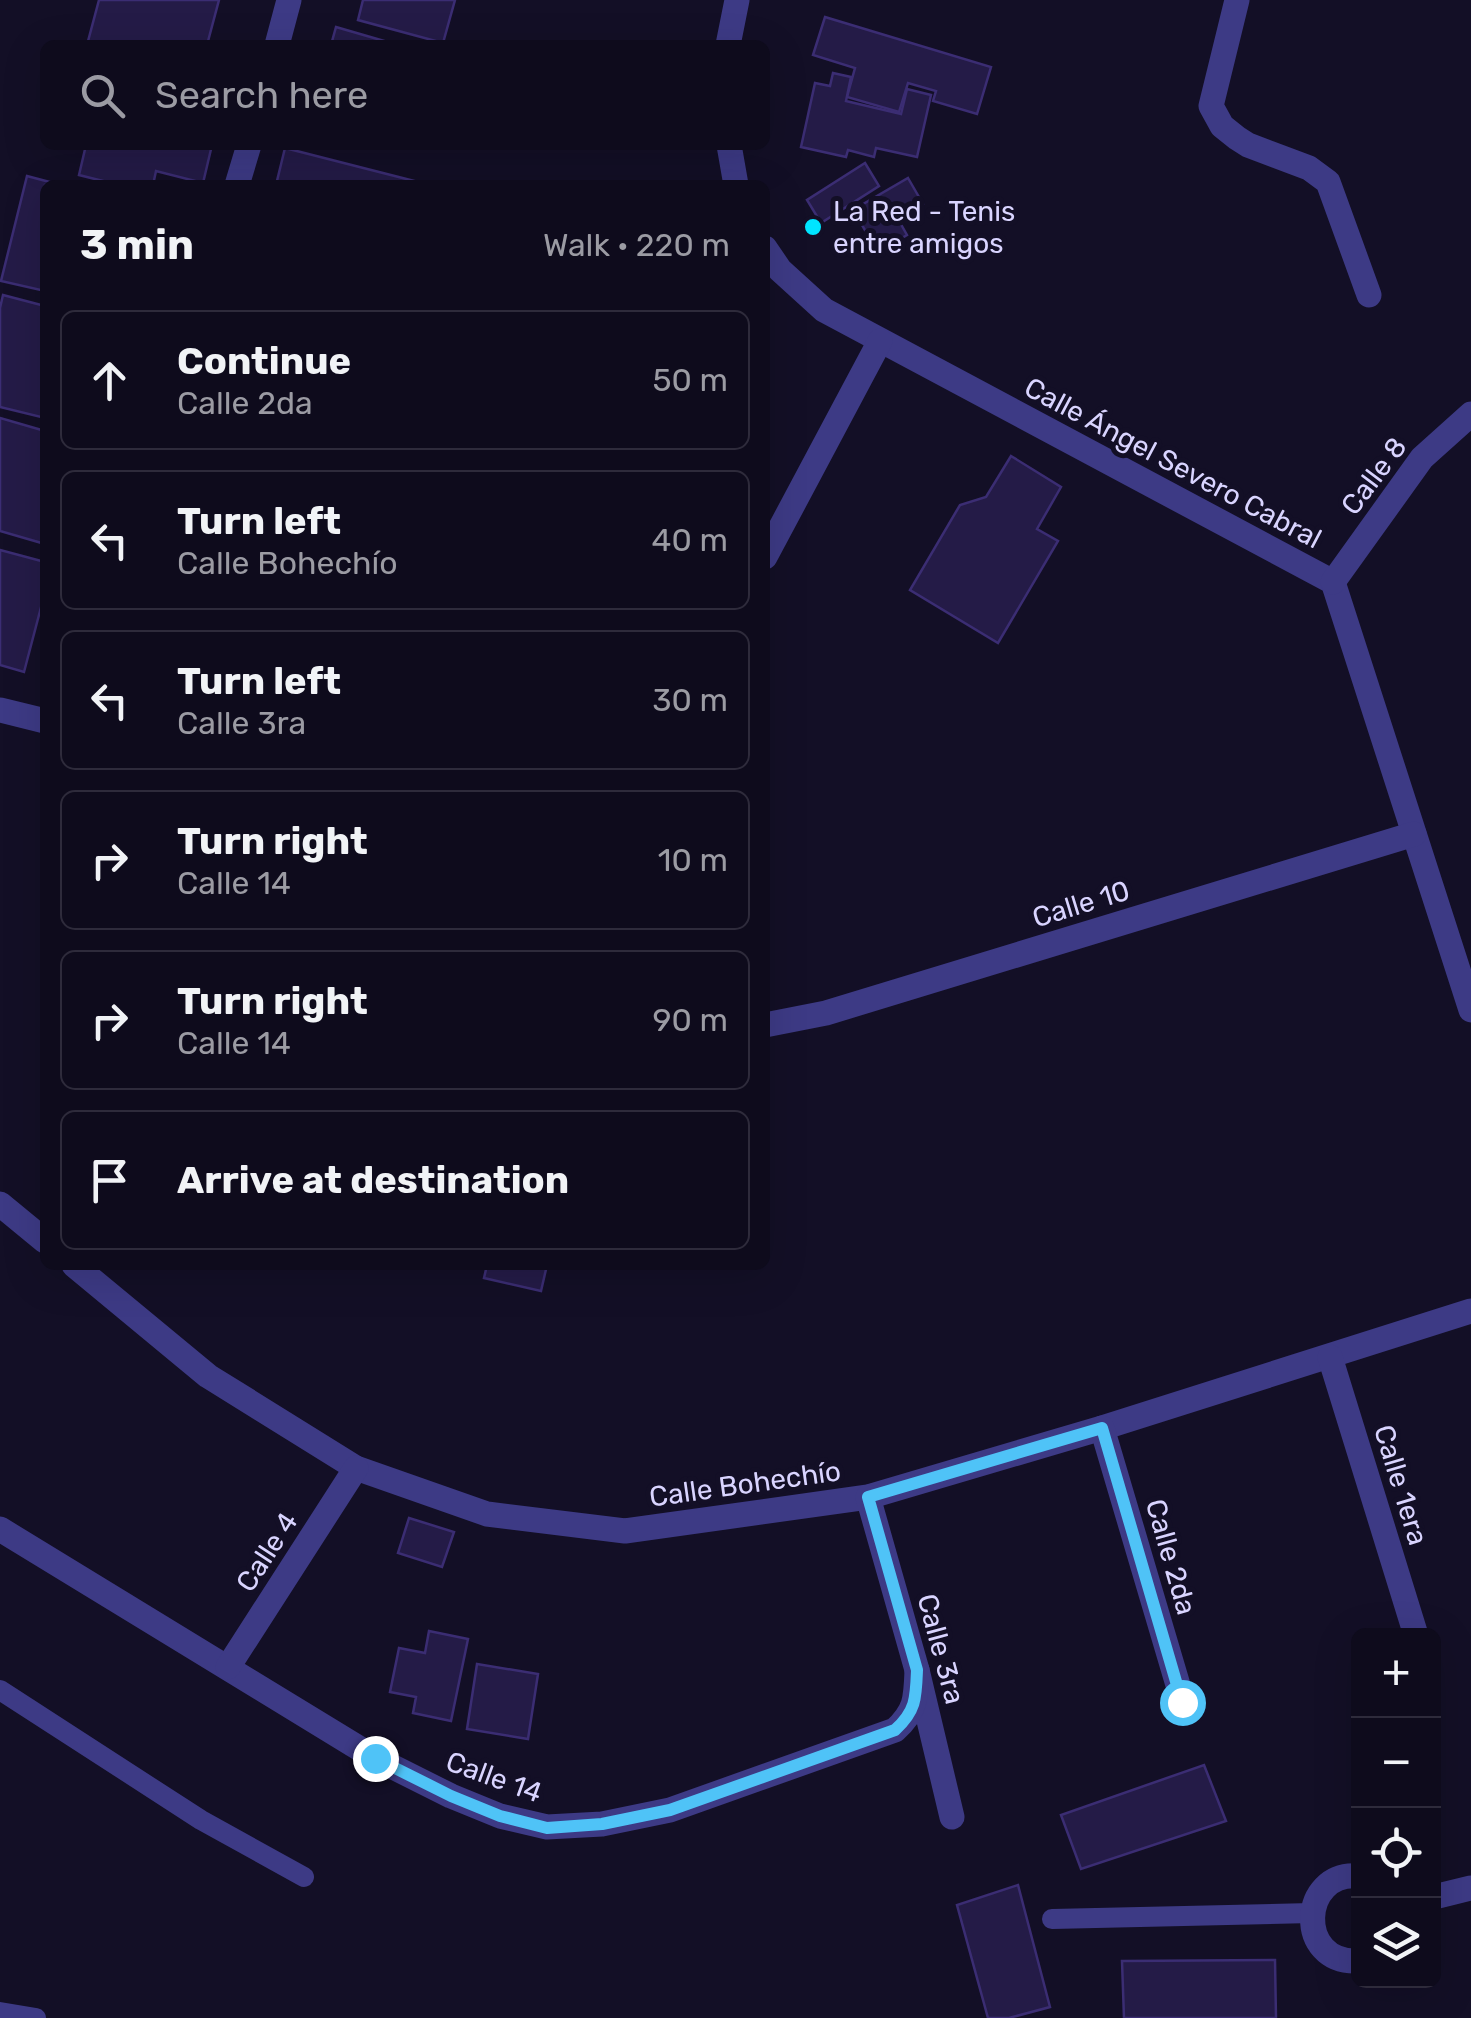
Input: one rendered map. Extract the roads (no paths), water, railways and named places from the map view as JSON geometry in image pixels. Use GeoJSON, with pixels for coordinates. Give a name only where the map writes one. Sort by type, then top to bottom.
{"type":"FeatureCollection","features":[{"type":"Feature","properties":{"kind":"street"},"geometry":{"type":"LineString","coordinates":[[278,40],[290,0]]}},
{"type":"Feature","properties":{"kind":"street"},"geometry":{"type":"LineString","coordinates":[[729,40],[736,0]]}},
{"type":"Feature","properties":{"kind":"street"},"geometry":{"type":"LineString","coordinates":[[1236,0],[1211,106],[1222,126],[1236,138],[1309,168],[1328,182],[1368,295]]}},
{"type":"Feature","properties":{"kind":"street"},"geometry":{"type":"LineString","coordinates":[[239,180],[248,150]]}},
{"type":"Feature","properties":{"kind":"street"},"geometry":{"type":"LineString","coordinates":[[730,150],[735,180]]}},
{"type":"Feature","properties":{"kind":"street","name":"Calle Ángel Severo Cabral"},"geometry":{"type":"LineString","coordinates":[[770,255],[780,270],[824,310],[1333,582],[1471,1010]]}},
{"type":"Feature","properties":{"kind":"street"},"geometry":{"type":"LineString","coordinates":[[770,548],[880,341]]}},
{"type":"Feature","properties":{"kind":"street","name":"Calle 8"},"geometry":{"type":"LineString","coordinates":[[1333,582],[1422,458],[1471,414]]}},
{"type":"Feature","properties":{"kind":"street"},"geometry":{"type":"LineString","coordinates":[[0,710],[40,720]]}},
{"type":"Feature","properties":{"kind":"street","name":"Calle 10"},"geometry":{"type":"LineString","coordinates":[[770,1024],[826,1013],[1414,834]]}},
{"type":"Feature","properties":{"kind":"street"},"geometry":{"type":"LineString","coordinates":[[0,1204],[40,1237]]}},
{"type":"Feature","properties":{"kind":"street","name":"Calle Bohechío"},"geometry":{"type":"LineString","coordinates":[[80,1270],[208,1376],[356,1468],[487,1514],[625,1532],[868,1497],[1102,1428],[1471,1311]]}},
{"type":"Feature","properties":{"kind":"street","name":"Calle 1era"},"geometry":{"type":"LineString","coordinates":[[1330,1356],[1414,1628]]}},
{"type":"Feature","properties":{"kind":"street","name":"Calle 2da"},"geometry":{"type":"LineString","coordinates":[[1102,1428],[1182,1702]]}},
{"type":"Feature","properties":{"kind":"street","name":"Calle 4"},"geometry":{"type":"LineString","coordinates":[[228,1667],[356,1468]]}},
{"type":"Feature","properties":{"kind":"street","name":"Calle 3ra"},"geometry":{"type":"LineString","coordinates":[[868,1497],[917,1670],[952,1817]]}},
{"type":"Feature","properties":{"kind":"street","name":"Calle 14"},"geometry":{"type":"LineString","coordinates":[[0,1529],[375,1758],[500,1816],[547,1828],[602,1824],[670,1810],[895,1730],[908,1718],[916,1699],[917,1670]]}},
{"type":"Feature","properties":{"kind":"street"},"geometry":{"type":"LineString","coordinates":[[1351,1875],[1324,1888],[1312,1913],[1312,1928],[1326,1951],[1338,1959],[1351,1960]]}},
{"type":"Feature","properties":{"kind":"street"},"geometry":{"type":"LineString","coordinates":[[1441,1895],[1471,1888]]}},
{"type":"Feature","properties":{"kind":"lane"},"geometry":{"type":"LineString","coordinates":[[0,1690],[201,1820],[304,1877]]}},
{"type":"Feature","properties":{"kind":"lane"},"geometry":{"type":"LineString","coordinates":[[1052,1919],[1312,1913]]}},
{"type":"Feature","properties":{"kind":"lane"},"geometry":{"type":"LineString","coordinates":[[0,2012],[36,2018]]}},
{"type":"Feature","properties":{"kind":"place","name":"La Red - Tenis entre amigos"},"geometry":{"type":"Point","coordinates":[813,227]}}]}
